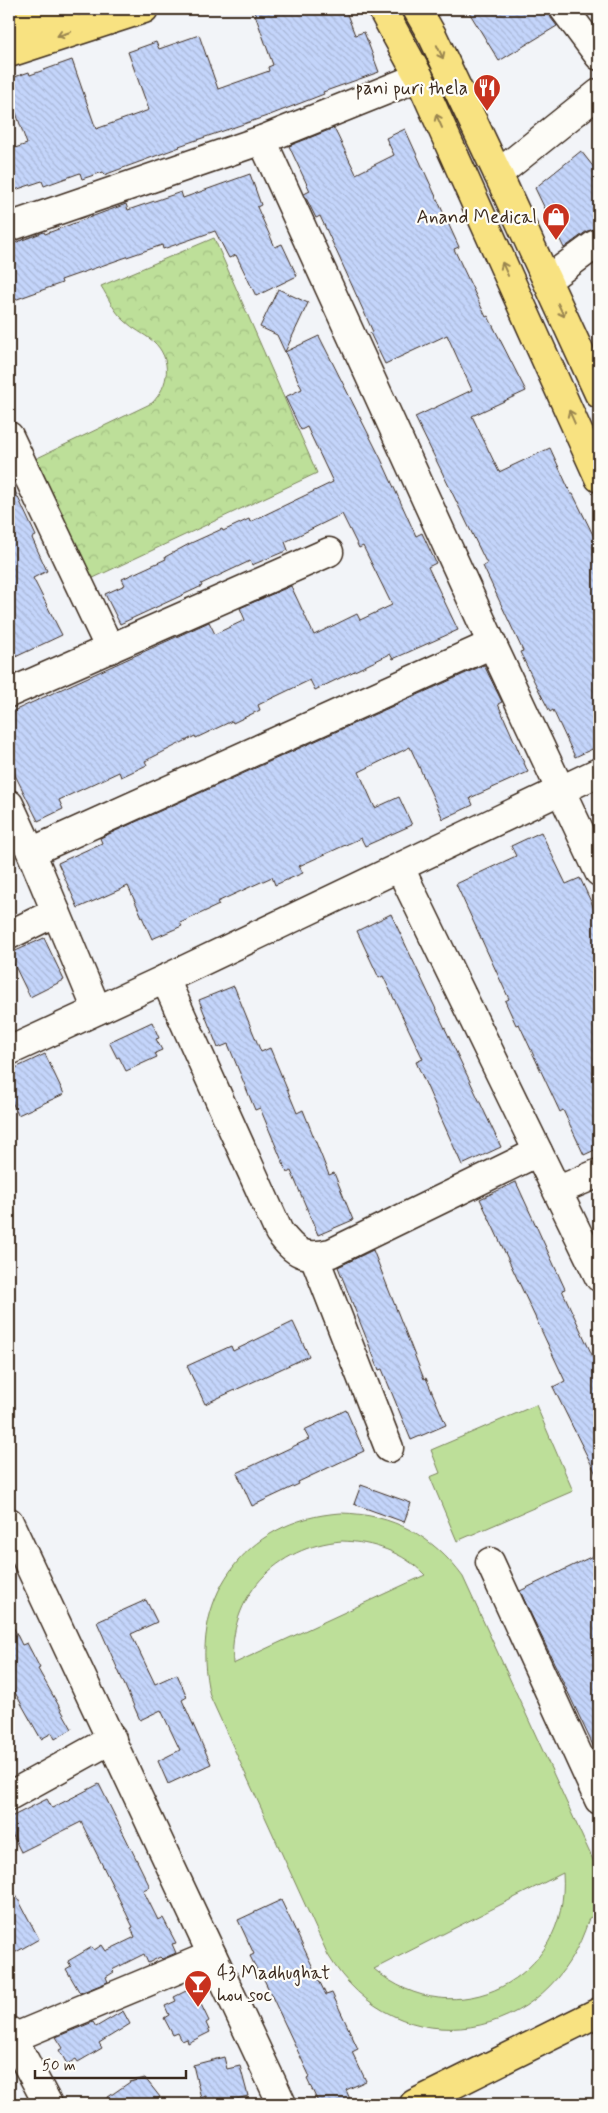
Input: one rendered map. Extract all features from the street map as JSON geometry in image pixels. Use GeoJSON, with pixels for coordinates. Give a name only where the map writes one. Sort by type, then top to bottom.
{"type":"FeatureCollection","features":[{"type":"Feature","properties":{"kind":"main road"},"geometry":{"type":"LineString","coordinates":[[9,27],[66,9]]}},
{"type":"Feature","properties":{"kind":"main road"},"geometry":{"type":"LineString","coordinates":[[9,53],[99,16],[144,9]]}},
{"type":"Feature","properties":{"kind":"main road"},"geometry":{"type":"LineString","coordinates":[[382,9],[420,77],[593,449],[599,478]]}},
{"type":"Feature","properties":{"kind":"main road"},"geometry":{"type":"LineString","coordinates":[[417,9],[433,37],[498,174],[599,394]]}},
{"type":"Feature","properties":{"kind":"main road"},"geometry":{"type":"LineString","coordinates":[[414,2104],[599,2012]]}},
{"type":"Feature","properties":{"kind":"street"},"geometry":{"type":"LineString","coordinates":[[564,9],[599,56]]}},
{"type":"Feature","properties":{"kind":"street"},"geometry":{"type":"LineString","coordinates":[[9,227],[262,140],[420,77]]}},
{"type":"Feature","properties":{"kind":"street"},"geometry":{"type":"LineString","coordinates":[[498,174],[599,93]]}},
{"type":"Feature","properties":{"kind":"street"},"geometry":{"type":"LineString","coordinates":[[262,140],[492,644],[599,872]]}},
{"type":"Feature","properties":{"kind":"street"},"geometry":{"type":"LineString","coordinates":[[547,280],[596,244]]}},
{"type":"Feature","properties":{"kind":"street"},"geometry":{"type":"LineString","coordinates":[[9,436],[110,649]]}},
{"type":"Feature","properties":{"kind":"street"},"geometry":{"type":"LineString","coordinates":[[9,693],[329,552]]}},
{"type":"Feature","properties":{"kind":"street"},"geometry":{"type":"LineString","coordinates":[[31,852],[492,644]]}},
{"type":"Feature","properties":{"kind":"street"},"geometry":{"type":"LineString","coordinates":[[9,1051],[165,980],[599,772]]}},
{"type":"Feature","properties":{"kind":"street"},"geometry":{"type":"LineString","coordinates":[[9,804],[97,1010]]}},
{"type":"Feature","properties":{"kind":"street"},"geometry":{"type":"LineString","coordinates":[[400,868],[538,1152],[559,1190],[599,1277]]}},
{"type":"Feature","properties":{"kind":"street"},"geometry":{"type":"LineString","coordinates":[[9,935],[56,912]]}},
{"type":"Feature","properties":{"kind":"street"},"geometry":{"type":"LineString","coordinates":[[165,980],[279,1232],[301,1254],[314,1256],[331,1253],[538,1152]]}},
{"type":"Feature","properties":{"kind":"street"},"geometry":{"type":"LineString","coordinates":[[559,1190],[599,1173]]}},
{"type":"Feature","properties":{"kind":"street"},"geometry":{"type":"LineString","coordinates":[[314,1256],[389,1448]]}},
{"type":"Feature","properties":{"kind":"street"},"geometry":{"type":"LineString","coordinates":[[9,1522],[282,2104]]}},
{"type":"Feature","properties":{"kind":"street"},"geometry":{"type":"LineString","coordinates":[[490,1562],[599,1800]]}},
{"type":"Feature","properties":{"kind":"street"},"geometry":{"type":"LineString","coordinates":[[9,1796],[112,1739]]}},
{"type":"Feature","properties":{"kind":"street"},"geometry":{"type":"LineString","coordinates":[[48,2104],[11,2034],[212,1955]]}},
{"type":"Feature","properties":{"kind":"green space"},"geometry":{"type":"Polygon","coordinates":[[[214,238],[317,473],[89,580],[31,461],[152,403],[158,396],[165,381],[166,364],[164,356],[153,341],[131,327],[121,317],[114,309],[101,286],[214,238]]]}},
{"type":"Feature","properties":{"kind":"green space"},"geometry":{"type":"Polygon","coordinates":[[[536,1405],[573,1491],[457,1541],[430,1477],[440,1473],[431,1450],[536,1405]]]}},
{"type":"Feature","properties":{"kind":"green space"},"geometry":{"type":"Polygon","coordinates":[[[341,1513],[360,1514],[395,1523],[425,1539],[439,1550],[463,1577],[599,1873],[599,1914],[589,1918],[570,1960],[542,1993],[508,2015],[471,2027],[431,2027],[393,2015],[358,1992],[328,1955],[210,1696],[205,1661],[207,1628],[216,1598],[230,1571],[250,1548],[276,1531],[306,1519],[341,1513]],[[342,1541],[318,1545],[296,1553],[277,1564],[261,1579],[248,1597],[239,1617],[234,1640],[233,1664],[425,1575],[397,1554],[365,1543],[342,1541]],[[563,1873],[374,1969],[406,1989],[439,1998],[472,1997],[502,1987],[528,1968],[548,1942],[560,1910],[563,1873]]]}},
{"type":"Feature","properties":{"kind":"building"},"geometry":{"type":"Polygon","coordinates":[[[253,9],[345,9],[355,35],[364,32],[379,72],[323,92],[324,94],[270,115],[179,146],[104,175],[103,172],[82,179],[80,173],[44,186],[42,181],[15,190],[9,171],[9,150],[27,144],[9,93],[9,79],[29,72],[30,75],[72,60],[96,129],[149,110],[128,52],[156,42],[159,49],[199,35],[218,89],[269,71],[268,67],[273,65],[253,9]]]}},
{"type":"Feature","properties":{"kind":"building"},"geometry":{"type":"Polygon","coordinates":[[[467,9],[549,9],[551,18],[557,26],[499,61],[467,9]]]}},
{"type":"Feature","properties":{"kind":"building"},"geometry":{"type":"Polygon","coordinates":[[[334,128],[356,174],[394,155],[386,138],[405,129],[459,247],[454,249],[486,317],[488,316],[526,391],[472,416],[499,472],[550,448],[571,494],[573,494],[599,547],[599,746],[575,757],[553,710],[550,712],[520,652],[523,651],[483,566],[487,564],[415,417],[472,390],[447,335],[385,364],[370,333],[373,332],[320,216],[316,218],[304,194],[310,191],[289,146],[334,128]]]}},
{"type":"Feature","properties":{"kind":"building"},"geometry":{"type":"Polygon","coordinates":[[[581,151],[599,174],[599,229],[587,231],[564,248],[535,188],[581,151]]]}},
{"type":"Feature","properties":{"kind":"building"},"geometry":{"type":"Polygon","coordinates":[[[250,174],[261,205],[257,207],[275,247],[282,244],[297,276],[256,296],[236,255],[229,258],[215,231],[163,249],[162,245],[118,260],[61,280],[62,283],[9,302],[9,245],[44,232],[45,234],[126,204],[128,210],[181,192],[183,198],[250,174]]]}},
{"type":"Feature","properties":{"kind":"building"},"geometry":{"type":"Polygon","coordinates":[[[278,289],[308,303],[285,352],[319,336],[381,459],[416,536],[422,533],[436,563],[428,567],[458,630],[393,659],[390,654],[315,690],[310,680],[258,705],[260,710],[196,738],[195,736],[145,761],[147,765],[121,777],[119,772],[59,800],[63,809],[38,821],[9,763],[9,713],[209,622],[215,634],[245,620],[240,608],[291,586],[314,635],[357,614],[360,620],[392,605],[363,546],[359,548],[342,514],[285,542],[288,550],[252,565],[250,561],[201,584],[202,586],[120,624],[105,594],[125,585],[122,579],[166,559],[165,557],[191,543],[249,519],[250,522],[333,482],[307,427],[301,430],[285,397],[302,389],[277,335],[260,327],[278,289]]]}},
{"type":"Feature","properties":{"kind":"building"},"geometry":{"type":"Polygon","coordinates":[[[9,478],[36,536],[32,538],[47,571],[33,578],[62,635],[9,660],[9,478]]]}},
{"type":"Feature","properties":{"kind":"building"},"geometry":{"type":"Polygon","coordinates":[[[484,665],[502,702],[498,704],[528,772],[470,798],[473,805],[443,819],[410,747],[359,772],[375,808],[399,797],[412,825],[365,846],[361,838],[299,866],[303,873],[275,885],[272,877],[217,902],[219,905],[180,923],[182,926],[152,939],[128,886],[78,908],[58,863],[102,843],[100,838],[484,665]]]}},
{"type":"Feature","properties":{"kind":"building"},"geometry":{"type":"Polygon","coordinates":[[[541,832],[566,884],[580,878],[599,919],[599,1148],[584,1155],[563,1110],[560,1112],[519,1024],[516,1025],[505,1001],[509,999],[456,884],[516,856],[511,846],[541,832]]]}},
{"type":"Feature","properties":{"kind":"building"},"geometry":{"type":"Polygon","coordinates":[[[391,914],[501,1147],[462,1165],[416,1062],[423,1059],[383,976],[379,978],[357,931],[391,914]]]}},
{"type":"Feature","properties":{"kind":"building"},"geometry":{"type":"Polygon","coordinates":[[[44,938],[64,980],[30,997],[9,954],[44,938]]]}},
{"type":"Feature","properties":{"kind":"building"},"geometry":{"type":"Polygon","coordinates":[[[234,986],[261,1052],[270,1048],[297,1113],[303,1110],[329,1175],[334,1173],[353,1220],[318,1235],[291,1171],[287,1173],[260,1108],[255,1110],[228,1044],[218,1048],[199,1000],[234,986]]]}},
{"type":"Feature","properties":{"kind":"building"},"geometry":{"type":"Polygon","coordinates":[[[152,1022],[159,1038],[156,1039],[162,1050],[155,1053],[157,1057],[126,1071],[109,1042],[152,1022]]]}},
{"type":"Feature","properties":{"kind":"building"},"geometry":{"type":"Polygon","coordinates":[[[45,1054],[64,1094],[18,1115],[9,1095],[9,1071],[45,1054]]]}},
{"type":"Feature","properties":{"kind":"building"},"geometry":{"type":"Polygon","coordinates":[[[516,1182],[565,1289],[562,1290],[599,1370],[599,1480],[553,1387],[565,1381],[480,1199],[516,1182]]]}},
{"type":"Feature","properties":{"kind":"building"},"geometry":{"type":"Polygon","coordinates":[[[373,1250],[424,1379],[426,1378],[446,1425],[411,1440],[382,1369],[379,1370],[338,1267],[373,1250]]]}},
{"type":"Feature","properties":{"kind":"building"},"geometry":{"type":"Polygon","coordinates":[[[293,1322],[309,1356],[205,1404],[187,1366],[231,1346],[233,1351],[293,1322]]]}},
{"type":"Feature","properties":{"kind":"building"},"geometry":{"type":"Polygon","coordinates":[[[346,1410],[364,1451],[252,1506],[237,1473],[309,1439],[304,1430],[346,1410]]]}},
{"type":"Feature","properties":{"kind":"building"},"geometry":{"type":"Polygon","coordinates":[[[361,1485],[411,1503],[404,1522],[354,1504],[361,1485]]]}},
{"type":"Feature","properties":{"kind":"building"},"geometry":{"type":"Polygon","coordinates":[[[599,1553],[599,1758],[520,1591],[599,1553]]]}},
{"type":"Feature","properties":{"kind":"building"},"geometry":{"type":"Polygon","coordinates":[[[146,1600],[157,1622],[131,1634],[155,1684],[177,1674],[187,1697],[182,1700],[211,1764],[168,1784],[158,1761],[180,1750],[161,1710],[140,1720],[97,1622],[146,1600]]]}},
{"type":"Feature","properties":{"kind":"building"},"geometry":{"type":"Polygon","coordinates":[[[9,1618],[22,1645],[27,1643],[40,1668],[38,1669],[72,1729],[55,1739],[52,1733],[41,1739],[9,1682],[9,1618]]]}},
{"type":"Feature","properties":{"kind":"building"},"geometry":{"type":"Polygon","coordinates":[[[99,1784],[150,1887],[143,1890],[158,1920],[163,1918],[176,1943],[172,1944],[176,1953],[162,1959],[160,1957],[148,1963],[144,1954],[112,1970],[114,1972],[106,1977],[108,1982],[80,1993],[66,1969],[71,1966],[68,1961],[92,1947],[94,1950],[102,1945],[106,1951],[135,1937],[131,1928],[133,1927],[81,1822],[21,1852],[9,1828],[9,1818],[47,1799],[52,1808],[99,1784]]]}},
{"type":"Feature","properties":{"kind":"building"},"geometry":{"type":"Polygon","coordinates":[[[9,1882],[39,1939],[9,1956],[9,1882]]]}},
{"type":"Feature","properties":{"kind":"building"},"geometry":{"type":"Polygon","coordinates":[[[281,1900],[326,1995],[332,1993],[358,2049],[352,2052],[366,2081],[346,2090],[350,2099],[339,2104],[319,2104],[307,2079],[310,2077],[260,1971],[258,1972],[250,1956],[254,1954],[238,1920],[281,1900]]]}},
{"type":"Feature","properties":{"kind":"building"},"geometry":{"type":"Polygon","coordinates":[[[188,1990],[192,1998],[197,1996],[209,2021],[206,2023],[210,2032],[188,2043],[187,2039],[182,2041],[178,2033],[173,2035],[164,2018],[169,2015],[165,2006],[176,2001],[174,1997],[188,1990]]]}},
{"type":"Feature","properties":{"kind":"building"},"geometry":{"type":"Polygon","coordinates":[[[123,2011],[130,2024],[99,2043],[102,2048],[78,2062],[76,2059],[67,2064],[59,2050],[63,2048],[56,2037],[93,2022],[96,2027],[123,2011]]]}},
{"type":"Feature","properties":{"kind":"building"},"geometry":{"type":"Polygon","coordinates":[[[224,2057],[227,2069],[240,2066],[248,2096],[217,2104],[208,2104],[206,2096],[201,2098],[193,2065],[224,2057]]]}},
{"type":"Feature","properties":{"kind":"building"},"geometry":{"type":"Polygon","coordinates":[[[145,2078],[160,2097],[150,2104],[98,2104],[130,2082],[145,2078]]]}},
{"type":"Feature","properties":{"kind":"place","name":"pani puri thela"},"geometry":{"type":"Point","coordinates":[487,112]}},
{"type":"Feature","properties":{"kind":"place","name":"Anand Medical"},"geometry":{"type":"Point","coordinates":[556,241]}},
{"type":"Feature","properties":{"kind":"place","name":"43 Madhughat hou soc"},"geometry":{"type":"Point","coordinates":[198,2008]}}]}
